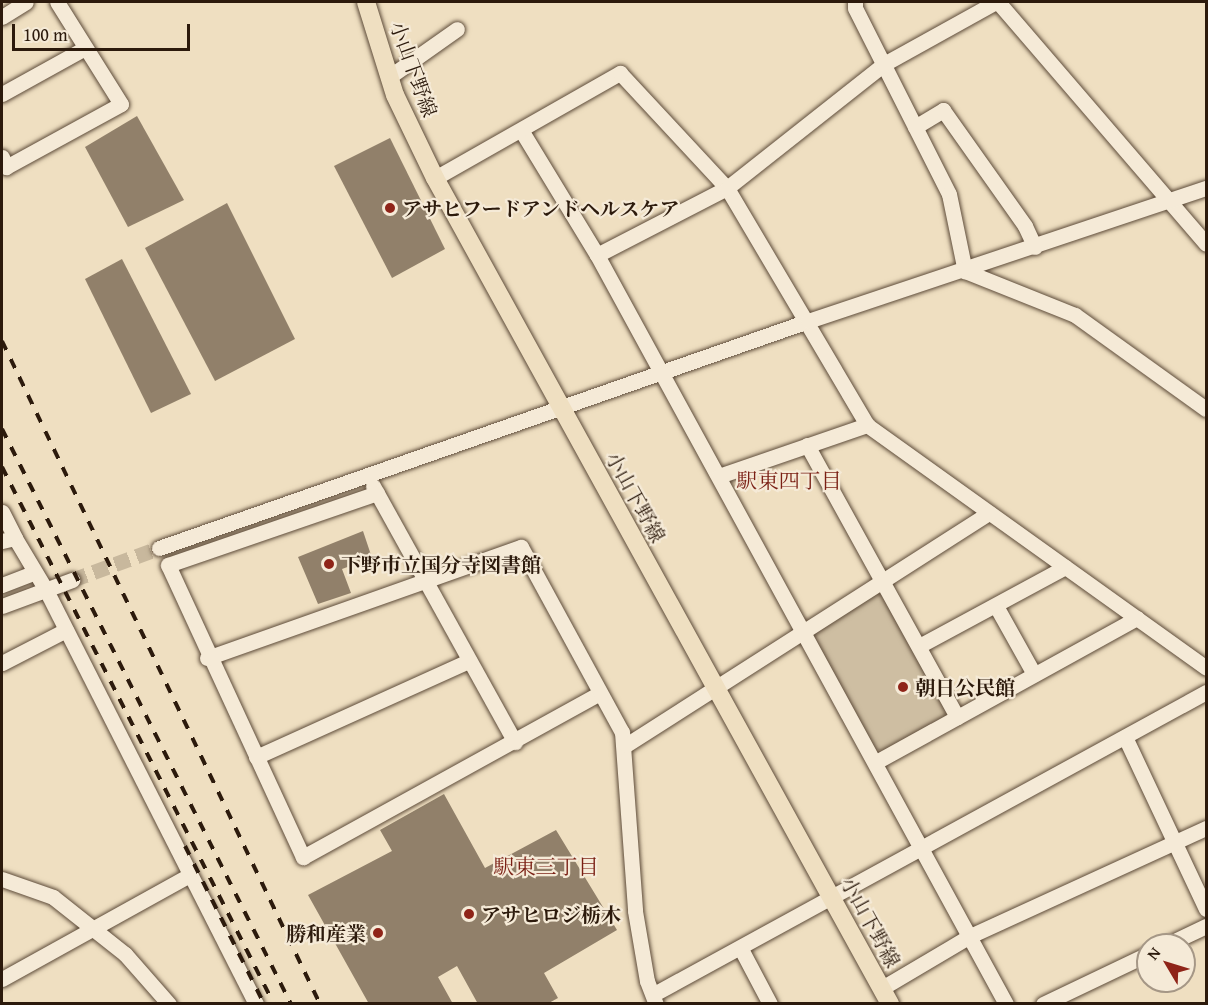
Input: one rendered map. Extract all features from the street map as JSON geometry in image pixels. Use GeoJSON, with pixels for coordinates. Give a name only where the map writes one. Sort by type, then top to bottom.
{"type":"FeatureCollection","features":[{"type":"Feature","properties":{"kind":"main road","name":"小山下野線"},"geometry":{"type":"LineString","coordinates":[[366,2],[388,77],[435,178],[886,996]]}},
{"type":"Feature","properties":{"kind":"street"},"geometry":{"type":"LineString","coordinates":[[2,17],[26,2]]}},
{"type":"Feature","properties":{"kind":"street"},"geometry":{"type":"LineString","coordinates":[[2,157],[6,167],[121,104],[57,2]]}},
{"type":"Feature","properties":{"kind":"street"},"geometry":{"type":"LineString","coordinates":[[855,2],[855,8],[949,194],[965,271]]}},
{"type":"Feature","properties":{"kind":"street"},"geometry":{"type":"LineString","coordinates":[[597,255],[727,188],[884,64],[997,2],[1171,200],[1206,244]]}},
{"type":"Feature","properties":{"kind":"street"},"geometry":{"type":"LineString","coordinates":[[388,77],[457,29]]}},
{"type":"Feature","properties":{"kind":"street"},"geometry":{"type":"LineString","coordinates":[[2,94],[85,48]]}},
{"type":"Feature","properties":{"kind":"street"},"geometry":{"type":"LineString","coordinates":[[435,178],[620,73],[727,188],[808,321],[867,425],[1206,668]]}},
{"type":"Feature","properties":{"kind":"street"},"geometry":{"type":"LineString","coordinates":[[915,127],[944,111],[1025,226],[1035,247]]}},
{"type":"Feature","properties":{"kind":"street"},"geometry":{"type":"LineString","coordinates":[[521,130],[597,255],[659,373],[804,630],[1006,1004]]}},
{"type":"Feature","properties":{"kind":"street"},"geometry":{"type":"LineString","coordinates":[[159,548],[808,321],[965,271],[1206,188]]}},
{"type":"Feature","properties":{"kind":"street"},"geometry":{"type":"LineString","coordinates":[[965,271],[1075,315],[1206,409]]}},
{"type":"Feature","properties":{"kind":"street"},"geometry":{"type":"LineString","coordinates":[[719,476],[867,425]]}},
{"type":"Feature","properties":{"kind":"street"},"geometry":{"type":"LineString","coordinates":[[807,445],[957,717]]}},
{"type":"Feature","properties":{"kind":"street"},"geometry":{"type":"LineString","coordinates":[[367,476],[515,742]]}},
{"type":"Feature","properties":{"kind":"street"},"geometry":{"type":"LineString","coordinates":[[377,493],[168,565],[207,658],[303,857],[515,742],[600,693]]}},
{"type":"Feature","properties":{"kind":"street"},"geometry":{"type":"LineString","coordinates":[[2,512],[8,540],[46,590],[188,876],[256,1004]]}},
{"type":"Feature","properties":{"kind":"street"},"geometry":{"type":"LineString","coordinates":[[626,745],[989,513]]}},
{"type":"Feature","properties":{"kind":"street"},"geometry":{"type":"LineString","coordinates":[[207,658],[520,547],[626,745],[635,911],[647,981],[655,999],[832,898],[1206,692]]}},
{"type":"Feature","properties":{"kind":"street"},"geometry":{"type":"LineString","coordinates":[[919,646],[1065,567]]}},
{"type":"Feature","properties":{"kind":"street"},"geometry":{"type":"LineString","coordinates":[[2,585],[34,573]]}},
{"type":"Feature","properties":{"kind":"street"},"geometry":{"type":"LineString","coordinates":[[2,606],[72,580]]}},
{"type":"Feature","properties":{"kind":"street"},"geometry":{"type":"LineString","coordinates":[[996,606],[1035,674]]}},
{"type":"Feature","properties":{"kind":"street"},"geometry":{"type":"LineString","coordinates":[[876,762],[1137,618]]}},
{"type":"Feature","properties":{"kind":"street"},"geometry":{"type":"LineString","coordinates":[[2,663],[66,630]]}},
{"type":"Feature","properties":{"kind":"street"},"geometry":{"type":"LineString","coordinates":[[256,757],[469,662]]}},
{"type":"Feature","properties":{"kind":"street"},"geometry":{"type":"LineString","coordinates":[[1125,737],[1206,909]]}},
{"type":"Feature","properties":{"kind":"street"},"geometry":{"type":"LineString","coordinates":[[886,996],[970,936],[1206,828]]}},
{"type":"Feature","properties":{"kind":"street"},"geometry":{"type":"LineString","coordinates":[[2,979],[91,927],[188,876]]}},
{"type":"Feature","properties":{"kind":"street"},"geometry":{"type":"LineString","coordinates":[[2,879],[53,897],[125,954],[169,1004]]}},
{"type":"Feature","properties":{"kind":"street"},"geometry":{"type":"LineString","coordinates":[[1191,933],[1206,926]]}},
{"type":"Feature","properties":{"kind":"street"},"geometry":{"type":"LineString","coordinates":[[741,949],[770,1004]]}},
{"type":"Feature","properties":{"kind":"street"},"geometry":{"type":"LineString","coordinates":[[1043,1004],[1136,960]]}},
{"type":"Feature","properties":{"kind":"shaded area"},"geometry":{"type":"Polygon","coordinates":[[[876,593],[884,596],[947,709],[945,717],[884,751],[874,749],[813,638],[817,629],[876,593]]]}},
{"type":"Feature","properties":{"kind":"building"},"geometry":{"type":"Polygon","coordinates":[[[137,116],[184,200],[128,227],[85,147],[137,116]]]}},
{"type":"Feature","properties":{"kind":"building","name":"アサヒフードアンドヘルスケア"},"geometry":{"type":"Polygon","coordinates":[[[390,138],[445,249],[392,278],[334,166],[390,138]]]}},
{"type":"Feature","properties":{"kind":"building"},"geometry":{"type":"Polygon","coordinates":[[[227,203],[295,339],[215,381],[145,248],[227,203]]]}},
{"type":"Feature","properties":{"kind":"building"},"geometry":{"type":"Polygon","coordinates":[[[122,259],[191,394],[151,413],[85,279],[122,259]]]}},
{"type":"Feature","properties":{"kind":"building","name":"下野市立国分寺図書館"},"geometry":{"type":"Polygon","coordinates":[[[363,531],[372,558],[342,569],[351,593],[318,604],[298,557],[363,531]]]}},
{"type":"Feature","properties":{"kind":"building"},"geometry":{"type":"Polygon","coordinates":[[[444,794],[485,868],[556,830],[617,930],[544,973],[558,998],[547,1004],[478,1004],[457,966],[438,977],[453,1004],[369,1004],[308,895],[392,851],[380,830],[444,794]]]}},
{"type":"Feature","properties":{"kind":"tunnel"},"geometry":{"type":"LineString","coordinates":[[72,580],[159,548]]}},
{"type":"Feature","properties":{"kind":"railway"},"geometry":{"type":"LineString","coordinates":[[2,341],[320,1004]]}},
{"type":"Feature","properties":{"kind":"railway"},"geometry":{"type":"LineString","coordinates":[[2,429],[291,1004]]}},
{"type":"Feature","properties":{"kind":"railway"},"geometry":{"type":"LineString","coordinates":[[2,467],[274,1004]]}},
{"type":"Feature","properties":{"kind":"railway"},"geometry":{"type":"LineString","coordinates":[[185,846],[264,1004]]}},
{"type":"Feature","properties":{"kind":"place","name":"アサヒフードアンドヘルスケア"},"geometry":{"type":"Point","coordinates":[390,208]}},
{"type":"Feature","properties":{"kind":"place","name":"下野市立国分寺図書館"},"geometry":{"type":"Point","coordinates":[329,564]}},
{"type":"Feature","properties":{"kind":"place","name":"朝日公民館"},"geometry":{"type":"Point","coordinates":[903,687]}},
{"type":"Feature","properties":{"kind":"place","name":"アサヒロジ栃木"},"geometry":{"type":"Point","coordinates":[469,914]}},
{"type":"Feature","properties":{"kind":"place","name":"勝和産業"},"geometry":{"type":"Point","coordinates":[378,933]}},
{"type":"Feature","properties":{"kind":"district","name":"駅東四丁目"},"geometry":{"type":"Point","coordinates":[789,481]}},
{"type":"Feature","properties":{"kind":"district","name":"駅東三丁目"},"geometry":{"type":"Point","coordinates":[546,867]}}]}
